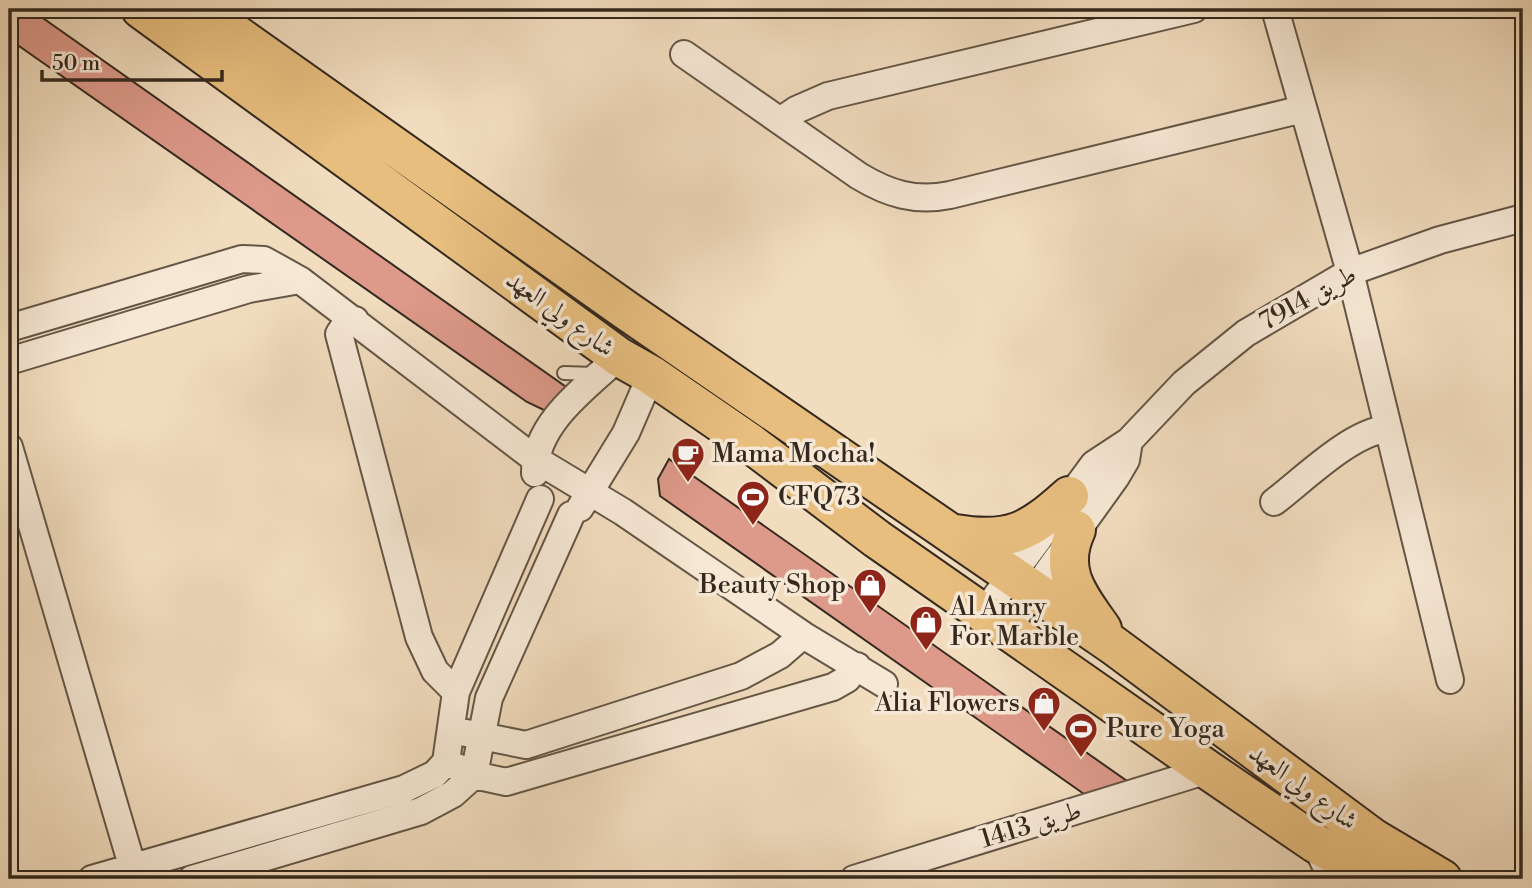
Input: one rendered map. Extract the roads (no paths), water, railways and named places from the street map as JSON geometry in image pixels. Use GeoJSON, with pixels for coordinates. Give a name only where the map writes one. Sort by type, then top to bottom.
{"type":"FeatureCollection","features":[{"type":"Feature","properties":{"kind":"main road","name":"شارع ولي العهد"},"geometry":{"type":"LineString","coordinates":[[141,9],[624,368],[1145,724],[1315,844],[1378,879]]}},
{"type":"Feature","properties":{"kind":"main road","name":"شارع ولي العهد"},"geometry":{"type":"LineString","coordinates":[[200,9],[627,311],[1113,645],[1373,838],[1442,879]]}},
{"type":"Feature","properties":{"kind":"main road"},"geometry":{"type":"LineString","coordinates":[[624,368],[634,354],[655,355],[764,424],[847,460]]}},
{"type":"Feature","properties":{"kind":"main road"},"geometry":{"type":"LineString","coordinates":[[954,534],[991,538],[1017,534],[1035,524],[1072,513],[1068,546],[1069,569],[1075,590],[1113,645]]}},
{"type":"Feature","properties":{"kind":"street"},"geometry":{"type":"LineString","coordinates":[[780,121],[796,110],[828,96],[1194,9]]}},
{"type":"Feature","properties":{"kind":"street"},"geometry":{"type":"LineString","coordinates":[[1275,9],[1350,272],[1386,429],[1450,680]]}},
{"type":"Feature","properties":{"kind":"street"},"geometry":{"type":"LineString","coordinates":[[684,54],[873,185],[902,196],[934,198],[1303,109]]}},
{"type":"Feature","properties":{"kind":"street","name":"طريق 7914"},"geometry":{"type":"LineString","coordinates":[[995,622],[1072,513],[1122,468],[1129,441],[1184,383],[1236,341],[1280,311],[1350,272],[1440,240],[1523,218]]}},
{"type":"Feature","properties":{"kind":"street"},"geometry":{"type":"LineString","coordinates":[[9,328],[242,259],[264,260],[300,280],[355,320],[535,459],[623,512],[803,635],[884,684]]}},
{"type":"Feature","properties":{"kind":"street"},"geometry":{"type":"LineString","coordinates":[[9,361],[250,289],[300,280]]}},
{"type":"Feature","properties":{"kind":"street"},"geometry":{"type":"LineString","coordinates":[[355,320],[345,325],[339,334],[414,619],[435,671],[456,692]]}},
{"type":"Feature","properties":{"kind":"street"},"geometry":{"type":"LineString","coordinates":[[92,879],[134,873],[404,789],[435,774],[446,762],[456,692],[540,499],[535,459],[549,428],[624,368]]}},
{"type":"Feature","properties":{"kind":"street"},"geometry":{"type":"LineString","coordinates":[[192,879],[421,811],[453,793],[474,775],[489,698],[571,515],[591,494],[626,433],[624,368]]}},
{"type":"Feature","properties":{"kind":"street"},"geometry":{"type":"LineString","coordinates":[[1274,502],[1361,437],[1386,429]]}},
{"type":"Feature","properties":{"kind":"street"},"geometry":{"type":"LineString","coordinates":[[9,447],[134,873]]}},
{"type":"Feature","properties":{"kind":"street"},"geometry":{"type":"LineString","coordinates":[[540,499],[571,515]]}},
{"type":"Feature","properties":{"kind":"street"},"geometry":{"type":"LineString","coordinates":[[452,730],[526,746],[741,676],[780,655],[803,635]]}},
{"type":"Feature","properties":{"kind":"street"},"geometry":{"type":"LineString","coordinates":[[446,762],[474,775],[506,782],[834,687],[847,680],[857,666]]}},
{"type":"Feature","properties":{"kind":"street","name":"طريق 1413"},"geometry":{"type":"LineString","coordinates":[[854,879],[1208,770]]}},
{"type":"Feature","properties":{"kind":"street"},"geometry":{"type":"LineString","coordinates":[[1315,844],[1332,879]]}},
{"type":"Feature","properties":{"kind":"lane"},"geometry":{"type":"LineString","coordinates":[[564,373],[624,368]]}},
{"type":"Feature","properties":{"kind":"place","name":"Mama Mocha!"},"geometry":{"type":"Point","coordinates":[688,484]}},
{"type":"Feature","properties":{"kind":"place","name":"CFQ73"},"geometry":{"type":"Point","coordinates":[753,527]}},
{"type":"Feature","properties":{"kind":"place","name":"Beauty Shop"},"geometry":{"type":"Point","coordinates":[870,615]}},
{"type":"Feature","properties":{"kind":"place","name":"Al Amry For Marble"},"geometry":{"type":"Point","coordinates":[926,652]}},
{"type":"Feature","properties":{"kind":"place","name":"Alia Flowers"},"geometry":{"type":"Point","coordinates":[1044,733]}},
{"type":"Feature","properties":{"kind":"place","name":"Pure Yoga"},"geometry":{"type":"Point","coordinates":[1081,759]}}]}
